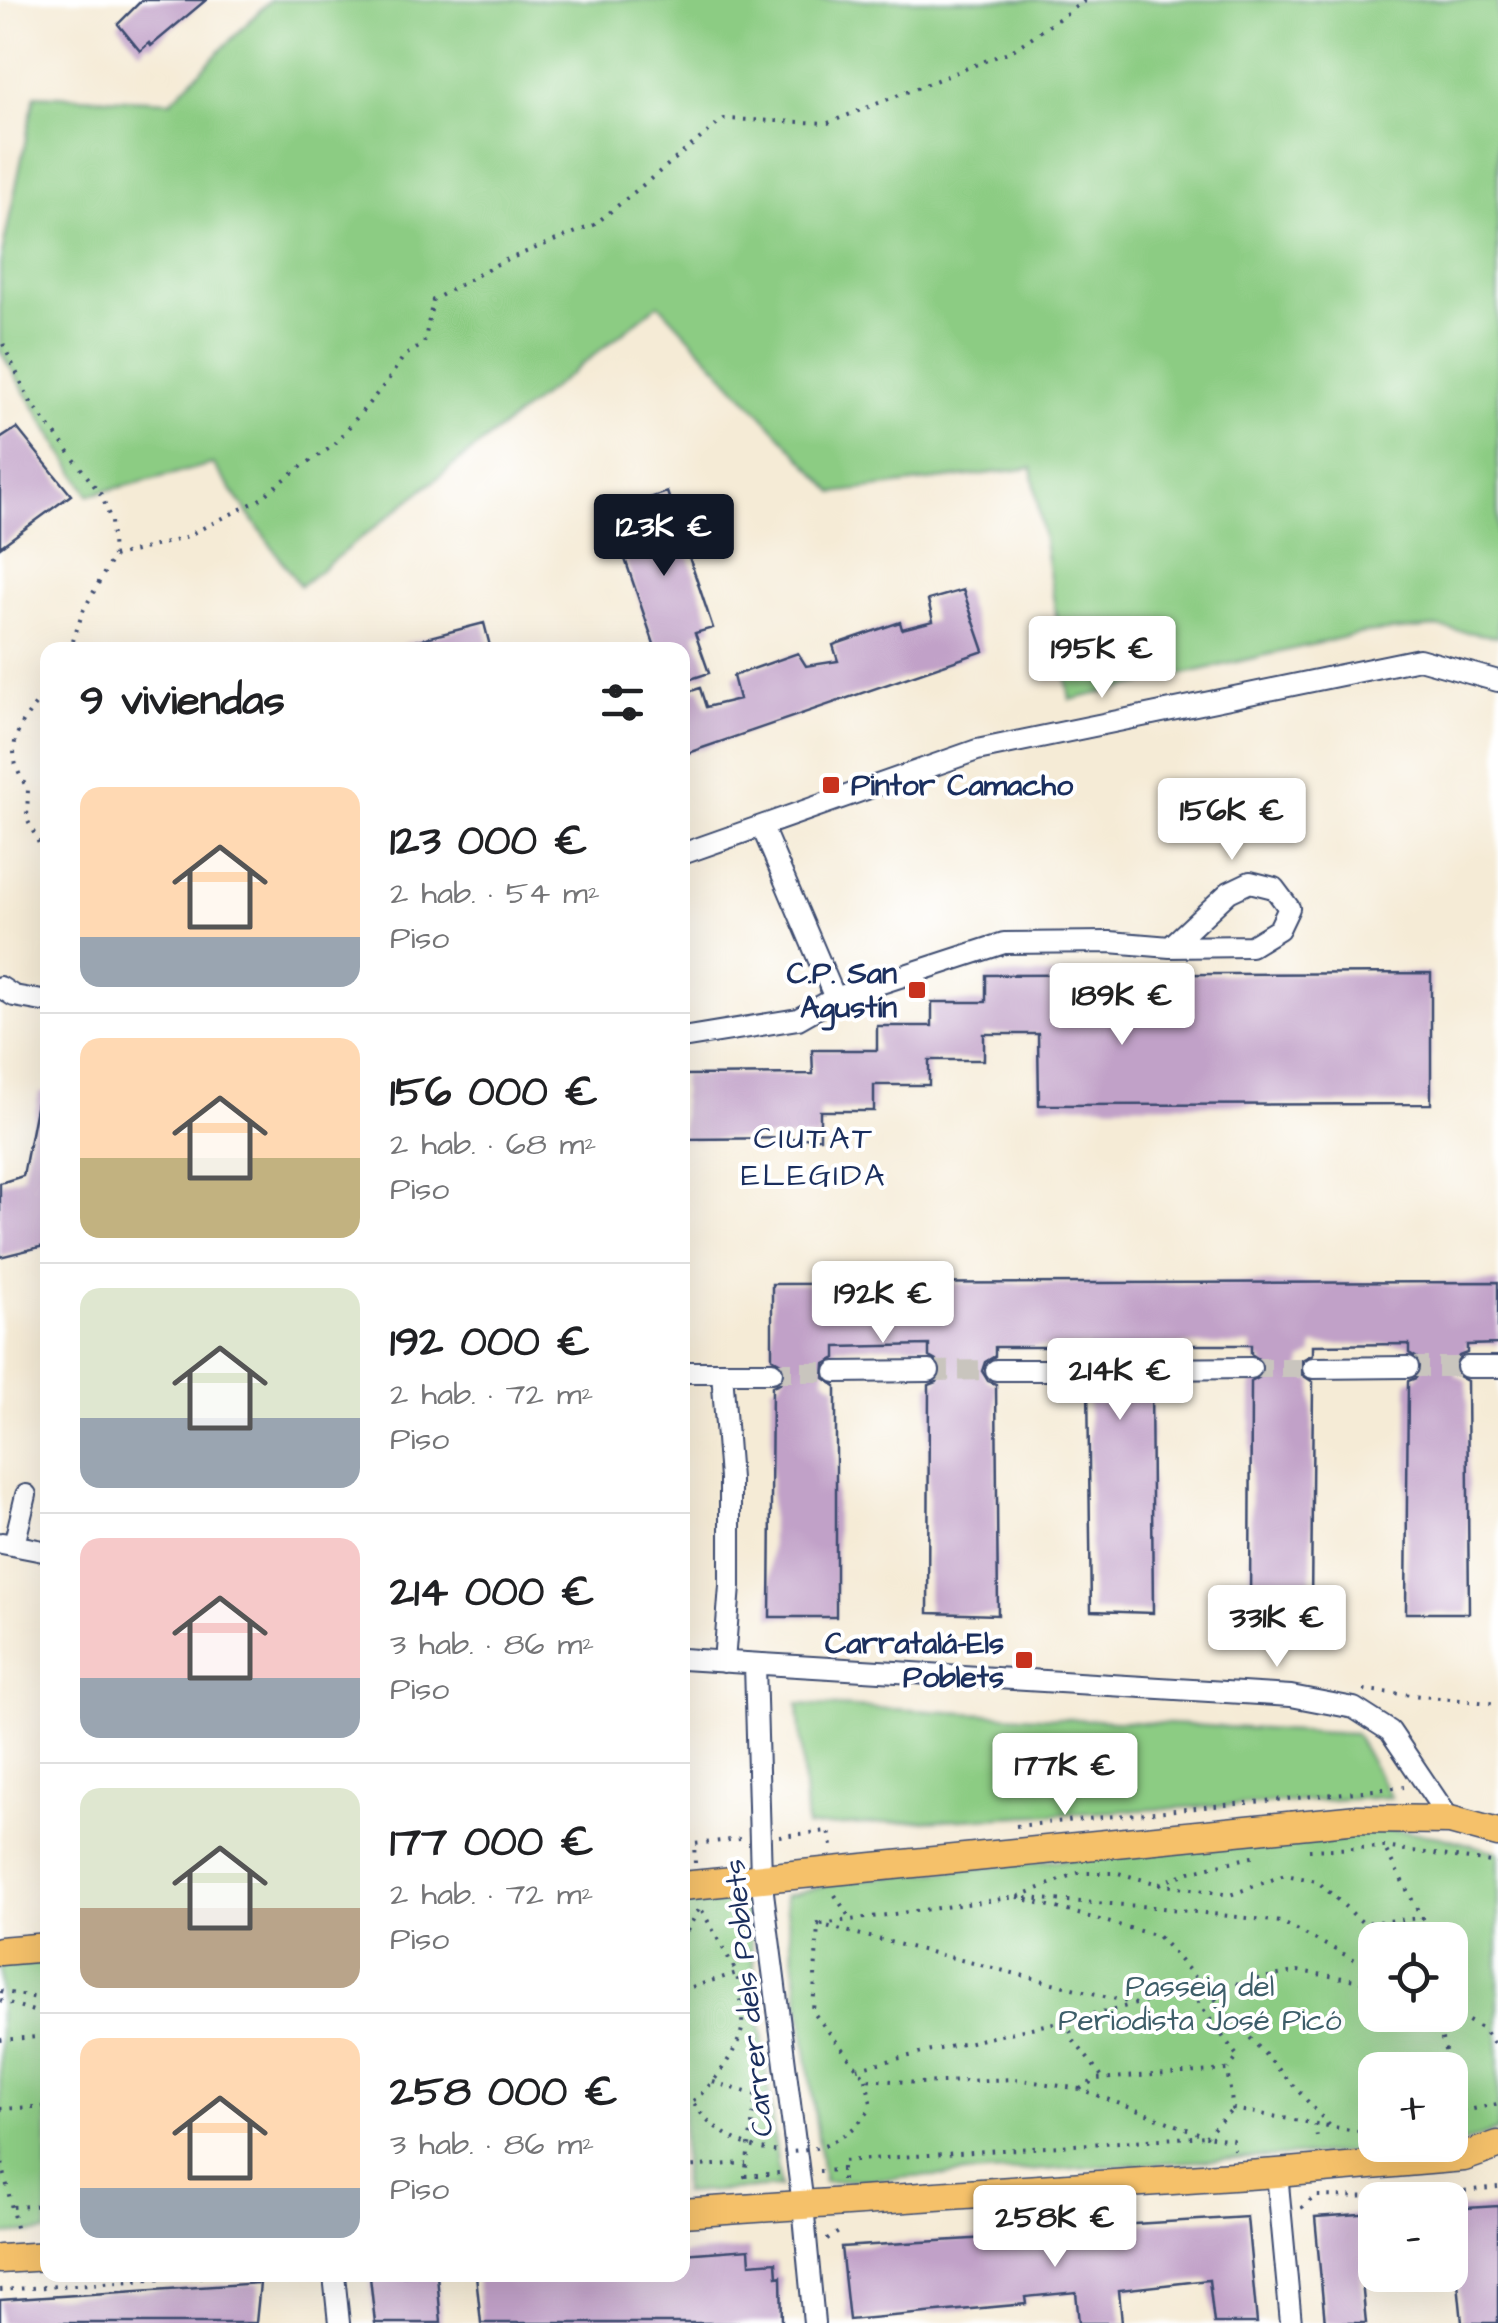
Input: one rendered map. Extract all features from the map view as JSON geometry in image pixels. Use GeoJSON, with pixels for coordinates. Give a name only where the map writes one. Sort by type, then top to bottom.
{"type":"FeatureCollection","features":[{"type":"Feature","properties":{"kind":"main road"},"geometry":{"type":"LineString","coordinates":[[690,1885],[1358,1819],[1450,1820],[1498,1833]]}},
{"type":"Feature","properties":{"kind":"main road"},"geometry":{"type":"LineString","coordinates":[[0,1951],[40,1948]]}},
{"type":"Feature","properties":{"kind":"main road"},"geometry":{"type":"LineString","coordinates":[[690,2212],[803,2205],[845,2219],[1464,2157],[1498,2145]]}},
{"type":"Feature","properties":{"kind":"street"},"geometry":{"type":"LineString","coordinates":[[690,851],[978,750],[1419,659],[1498,681]]}},
{"type":"Feature","properties":{"kind":"street"},"geometry":{"type":"LineString","coordinates":[[762,827],[835,998]]}},
{"type":"Feature","properties":{"kind":"street"},"geometry":{"type":"LineString","coordinates":[[690,1037],[798,1019],[835,998],[1004,943],[1110,942],[1170,948],[1250,946],[1279,929],[1288,908],[1274,888],[1250,882],[1229,892],[1170,948]]}},
{"type":"Feature","properties":{"kind":"street"},"geometry":{"type":"LineString","coordinates":[[0,988],[14,996],[40,1001]]}},
{"type":"Feature","properties":{"kind":"street"},"geometry":{"type":"LineString","coordinates":[[1467,1367],[1498,1366]]}},
{"type":"Feature","properties":{"kind":"street"},"geometry":{"type":"LineString","coordinates":[[1151,1369],[1252,1368]]}},
{"type":"Feature","properties":{"kind":"street"},"geometry":{"type":"LineString","coordinates":[[1312,1368],[1408,1368]]}},
{"type":"Feature","properties":{"kind":"street"},"geometry":{"type":"LineString","coordinates":[[996,1370],[1088,1370]]}},
{"type":"Feature","properties":{"kind":"street"},"geometry":{"type":"LineString","coordinates":[[836,1372],[929,1371]]}},
{"type":"Feature","properties":{"kind":"street"},"geometry":{"type":"LineString","coordinates":[[690,1372],[772,1372]]}},
{"type":"Feature","properties":{"kind":"street"},"geometry":{"type":"LineString","coordinates":[[722,1372],[730,1479],[730,1586],[724,1662]]}},
{"type":"Feature","properties":{"kind":"street"},"geometry":{"type":"LineString","coordinates":[[26,1495],[7,1544],[40,1550]]}},
{"type":"Feature","properties":{"kind":"street"},"geometry":{"type":"LineString","coordinates":[[690,1660],[1291,1696],[1354,1708],[1390,1731],[1450,1820]]}},
{"type":"Feature","properties":{"kind":"street","name":"Carrer dels Poblets"},"geometry":{"type":"LineString","coordinates":[[756,1665],[761,1876],[814,2323]]}},
{"type":"Feature","properties":{"kind":"street"},"geometry":{"type":"LineString","coordinates":[[1277,2173],[1290,2323]]}},
{"type":"Feature","properties":{"kind":"street"},"geometry":{"type":"LineString","coordinates":[[335,2282],[339,2323]]}},
{"type":"Feature","properties":{"kind":"path"},"geometry":{"type":"LineString","coordinates":[[113,557],[181,539],[259,500],[295,470],[333,446],[404,356],[424,344],[434,300],[501,262],[594,225],[724,119],[828,123],[1014,50],[1086,0]]}},
{"type":"Feature","properties":{"kind":"path"},"geometry":{"type":"LineString","coordinates":[[3,344],[30,402],[102,496],[111,521],[113,557],[83,611],[73,642]]}},
{"type":"Feature","properties":{"kind":"path"},"geometry":{"type":"LineString","coordinates":[[40,699],[10,738],[6,757],[11,773],[28,789],[27,819],[40,846]]}},
{"type":"Feature","properties":{"kind":"path"},"geometry":{"type":"LineString","coordinates":[[1348,1688],[1498,1704]]}},
{"type":"Feature","properties":{"kind":"path"},"geometry":{"type":"LineString","coordinates":[[1016,1898],[1078,1873],[1118,1873],[1230,1895],[1285,1875],[1317,1881],[1363,1923],[1422,1918],[1384,1847]]}},
{"type":"Feature","properties":{"kind":"path"},"geometry":{"type":"LineString","coordinates":[[1293,1851],[1384,1847],[1498,1863]]}},
{"type":"Feature","properties":{"kind":"path"},"geometry":{"type":"LineString","coordinates":[[1159,1884],[1189,1872],[1274,1852]]}},
{"type":"Feature","properties":{"kind":"path"},"geometry":{"type":"LineString","coordinates":[[1016,1898],[1158,1936],[1330,2126]]}},
{"type":"Feature","properties":{"kind":"path"},"geometry":{"type":"LineString","coordinates":[[818,1924],[1016,1898],[1153,1907],[1281,1922],[1358,1961]]}},
{"type":"Feature","properties":{"kind":"path"},"geometry":{"type":"LineString","coordinates":[[690,1925],[700,1907],[737,1973],[742,2032],[713,2082],[690,2105]]}},
{"type":"Feature","properties":{"kind":"path"},"geometry":{"type":"LineString","coordinates":[[818,1924],[1136,2004]]}},
{"type":"Feature","properties":{"kind":"path"},"geometry":{"type":"LineString","coordinates":[[694,2104],[705,2120],[728,2138],[770,2151],[806,2150],[836,2140],[872,2108],[866,2079],[813,2012],[818,1924]]}},
{"type":"Feature","properties":{"kind":"path"},"geometry":{"type":"LineString","coordinates":[[857,2068],[1298,1971],[1358,1981]]}},
{"type":"Feature","properties":{"kind":"path"},"geometry":{"type":"LineString","coordinates":[[690,1988],[737,1973]]}},
{"type":"Feature","properties":{"kind":"path"},"geometry":{"type":"LineString","coordinates":[[0,1991],[40,1998]]}},
{"type":"Feature","properties":{"kind":"path"},"geometry":{"type":"LineString","coordinates":[[1080,2089],[1104,2079],[1227,2070],[1238,2058],[1191,1993]]}},
{"type":"Feature","properties":{"kind":"path"},"geometry":{"type":"LineString","coordinates":[[0,2000],[40,2013]]}},
{"type":"Feature","properties":{"kind":"path"},"geometry":{"type":"LineString","coordinates":[[1066,2020],[1074,2041],[1104,2079]]}},
{"type":"Feature","properties":{"kind":"path"},"geometry":{"type":"LineString","coordinates":[[1468,2020],[1483,2029],[1498,2050]]}},
{"type":"Feature","properties":{"kind":"path"},"geometry":{"type":"LineString","coordinates":[[0,2040],[40,2037]]}},
{"type":"Feature","properties":{"kind":"path"},"geometry":{"type":"LineString","coordinates":[[1227,2070],[1233,2108]]}},
{"type":"Feature","properties":{"kind":"path"},"geometry":{"type":"LineString","coordinates":[[866,2079],[918,2083],[1016,2079],[1080,2089],[1206,2136]]}},
{"type":"Feature","properties":{"kind":"path"},"geometry":{"type":"LineString","coordinates":[[713,2082],[756,2095],[745,2176],[761,2207]]}},
{"type":"Feature","properties":{"kind":"path"},"geometry":{"type":"LineString","coordinates":[[1468,2111],[1498,2104]]}},
{"type":"Feature","properties":{"kind":"path"},"geometry":{"type":"LineString","coordinates":[[0,2109],[40,2106]]}},
{"type":"Feature","properties":{"kind":"path"},"geometry":{"type":"LineString","coordinates":[[1233,2108],[1358,2128]]}},
{"type":"Feature","properties":{"kind":"path"},"geometry":{"type":"LineString","coordinates":[[806,2242],[831,2240],[845,2219],[842,2162],[1206,2136],[1233,2108]]}},
{"type":"Feature","properties":{"kind":"path"},"geometry":{"type":"LineString","coordinates":[[0,2154],[23,2257],[25,2288]]}},
{"type":"Feature","properties":{"kind":"path"},"geometry":{"type":"LineString","coordinates":[[690,2166],[746,2163]]}},
{"type":"Feature","properties":{"kind":"path"},"geometry":{"type":"LineString","coordinates":[[1280,2212],[1298,2210],[1316,2196],[1411,2197],[1498,2187]]}},
{"type":"Feature","properties":{"kind":"path"},"geometry":{"type":"LineString","coordinates":[[13,2207],[40,2205]]}},
{"type":"Feature","properties":{"kind":"path"},"geometry":{"type":"LineString","coordinates":[[0,2290],[116,2282]]}},
{"type":"Feature","properties":{"kind":"green space"},"geometry":{"type":"Polygon","coordinates":[[[270,0],[1498,0],[1498,637],[1436,627],[1363,633],[1070,700],[1032,468],[834,493],[659,304],[300,586],[213,464],[89,495],[0,351],[0,264],[35,95],[171,101],[270,0]]]}},
{"type":"Feature","properties":{"kind":"green space"},"geometry":{"type":"Polygon","coordinates":[[[798,1704],[1355,1734],[1391,1797],[807,1827],[798,1704]]]}},
{"type":"Feature","properties":{"kind":"green space","name":"Passeig del Periodista José Picó"},"geometry":{"type":"Polygon","coordinates":[[[1396,1830],[1440,1836],[1498,1852],[1498,2130],[1468,2141],[1468,2052],[1358,2052],[1358,2152],[824,2182],[785,1896],[843,1881],[1345,1832],[1396,1830]]]}},
{"type":"Feature","properties":{"kind":"green space"},"geometry":{"type":"Polygon","coordinates":[[[745,1892],[780,2187],[690,2193],[690,1898],[745,1892]]]}},
{"type":"Feature","properties":{"kind":"green space"},"geometry":{"type":"Polygon","coordinates":[[[40,1962],[40,2232],[0,2235],[0,1966],[40,1962]]]}},
{"type":"Feature","properties":{"kind":"building"},"geometry":{"type":"Polygon","coordinates":[[[142,0],[206,0],[140,51],[118,24],[142,0]]]}},
{"type":"Feature","properties":{"kind":"building"},"geometry":{"type":"Polygon","coordinates":[[[17,428],[71,495],[0,547],[0,439],[17,428]]]}},
{"type":"Feature","properties":{"kind":"building"},"geometry":{"type":"Polygon","coordinates":[[[667,492],[713,628],[695,633],[709,673],[690,679],[690,642],[653,642],[609,512],[667,492]]]}},
{"type":"Feature","properties":{"kind":"building"},"geometry":{"type":"Polygon","coordinates":[[[963,590],[984,651],[690,752],[690,691],[700,688],[706,707],[739,699],[733,676],[798,653],[806,666],[838,661],[833,645],[900,622],[902,629],[933,621],[928,600],[963,590]]]}},
{"type":"Feature","properties":{"kind":"building"},"geometry":{"type":"Polygon","coordinates":[[[484,623],[489,642],[411,642],[484,623]]]}},
{"type":"Feature","properties":{"kind":"building"},"geometry":{"type":"Polygon","coordinates":[[[1431,973],[1431,1104],[1039,1105],[1038,1034],[984,1034],[984,1060],[929,1060],[929,1085],[874,1085],[874,1111],[820,1111],[820,1138],[690,1139],[690,1075],[813,1074],[812,1050],[877,1050],[877,1026],[932,1026],[932,1002],[986,1002],[986,975],[1431,973]]]}},
{"type":"Feature","properties":{"kind":"building"},"geometry":{"type":"Polygon","coordinates":[[[40,1092],[40,1247],[0,1257],[0,1183],[23,1176],[40,1092]]]}},
{"type":"Feature","properties":{"kind":"building"},"geometry":{"type":"Polygon","coordinates":[[[1498,1282],[1498,1344],[1467,1345],[1467,1353],[1459,1356],[1453,1366],[1456,1375],[1467,1381],[1469,1613],[1406,1613],[1408,1381],[1416,1378],[1422,1368],[1419,1359],[1409,1353],[1409,1344],[1313,1345],[1313,1354],[1302,1360],[1301,1374],[1313,1382],[1311,1610],[1250,1611],[1251,1382],[1262,1376],[1263,1362],[1251,1354],[1251,1345],[1151,1345],[1151,1355],[1143,1358],[1137,1368],[1140,1377],[1151,1383],[1153,1613],[1091,1611],[1088,1384],[1100,1376],[1099,1362],[1088,1356],[1088,1347],[995,1347],[995,1356],[985,1362],[982,1371],[988,1381],[996,1384],[998,1615],[928,1613],[929,1385],[937,1382],[943,1372],[940,1363],[929,1357],[929,1345],[836,1347],[836,1358],[825,1364],[824,1378],[836,1386],[836,1617],[770,1617],[772,1386],[780,1383],[786,1373],[783,1364],[772,1358],[772,1284],[1498,1282]]]}},
{"type":"Feature","properties":{"kind":"building"},"geometry":{"type":"Polygon","coordinates":[[[1498,2206],[1498,2323],[1462,2323],[1459,2292],[1468,2292],[1468,2208],[1498,2206]]]}},
{"type":"Feature","properties":{"kind":"building"},"geometry":{"type":"Polygon","coordinates":[[[1358,2214],[1358,2292],[1363,2292],[1366,2323],[1325,2323],[1315,2217],[1358,2214]]]}},
{"type":"Feature","properties":{"kind":"building"},"geometry":{"type":"Polygon","coordinates":[[[1247,2217],[1257,2323],[1214,2323],[1209,2280],[1119,2290],[1122,2323],[1079,2323],[1076,2292],[1025,2297],[1026,2304],[849,2320],[841,2247],[1247,2217]]]}},
{"type":"Feature","properties":{"kind":"building"},"geometry":{"type":"Polygon","coordinates":[[[749,2249],[750,2264],[776,2262],[777,2277],[781,2276],[782,2323],[481,2323],[477,2282],[690,2282],[690,2253],[749,2249]]]}},
{"type":"Feature","properties":{"kind":"building"},"geometry":{"type":"Polygon","coordinates":[[[371,2282],[438,2282],[441,2323],[375,2323],[371,2282]]]}},
{"type":"Feature","properties":{"kind":"building"},"geometry":{"type":"Polygon","coordinates":[[[260,2283],[256,2323],[0,2323],[0,2300],[260,2283]]]}},
{"type":"Feature","properties":{"kind":"tunnel"},"geometry":{"type":"LineString","coordinates":[[1408,1367],[1467,1367]]}},
{"type":"Feature","properties":{"kind":"tunnel"},"geometry":{"type":"LineString","coordinates":[[1251,1368],[1313,1368]]}},
{"type":"Feature","properties":{"kind":"tunnel"},"geometry":{"type":"LineString","coordinates":[[1088,1370],[1151,1369]]}},
{"type":"Feature","properties":{"kind":"tunnel"},"geometry":{"type":"LineString","coordinates":[[929,1371],[996,1370]]}},
{"type":"Feature","properties":{"kind":"tunnel"},"geometry":{"type":"LineString","coordinates":[[772,1372],[836,1372]]}},
{"type":"Feature","properties":{"kind":"place","name":"Pintor Camacho"},"geometry":{"type":"Point","coordinates":[831,785]}},
{"type":"Feature","properties":{"kind":"place","name":"C.P. San Agustín"},"geometry":{"type":"Point","coordinates":[917,990]}},
{"type":"Feature","properties":{"kind":"place","name":"Carratalá-Els Poblets"},"geometry":{"type":"Point","coordinates":[1024,1660]}},
{"type":"Feature","properties":{"kind":"district","name":"CIUTAT ELEGIDA"},"geometry":{"type":"Point","coordinates":[814,1156]}}]}
